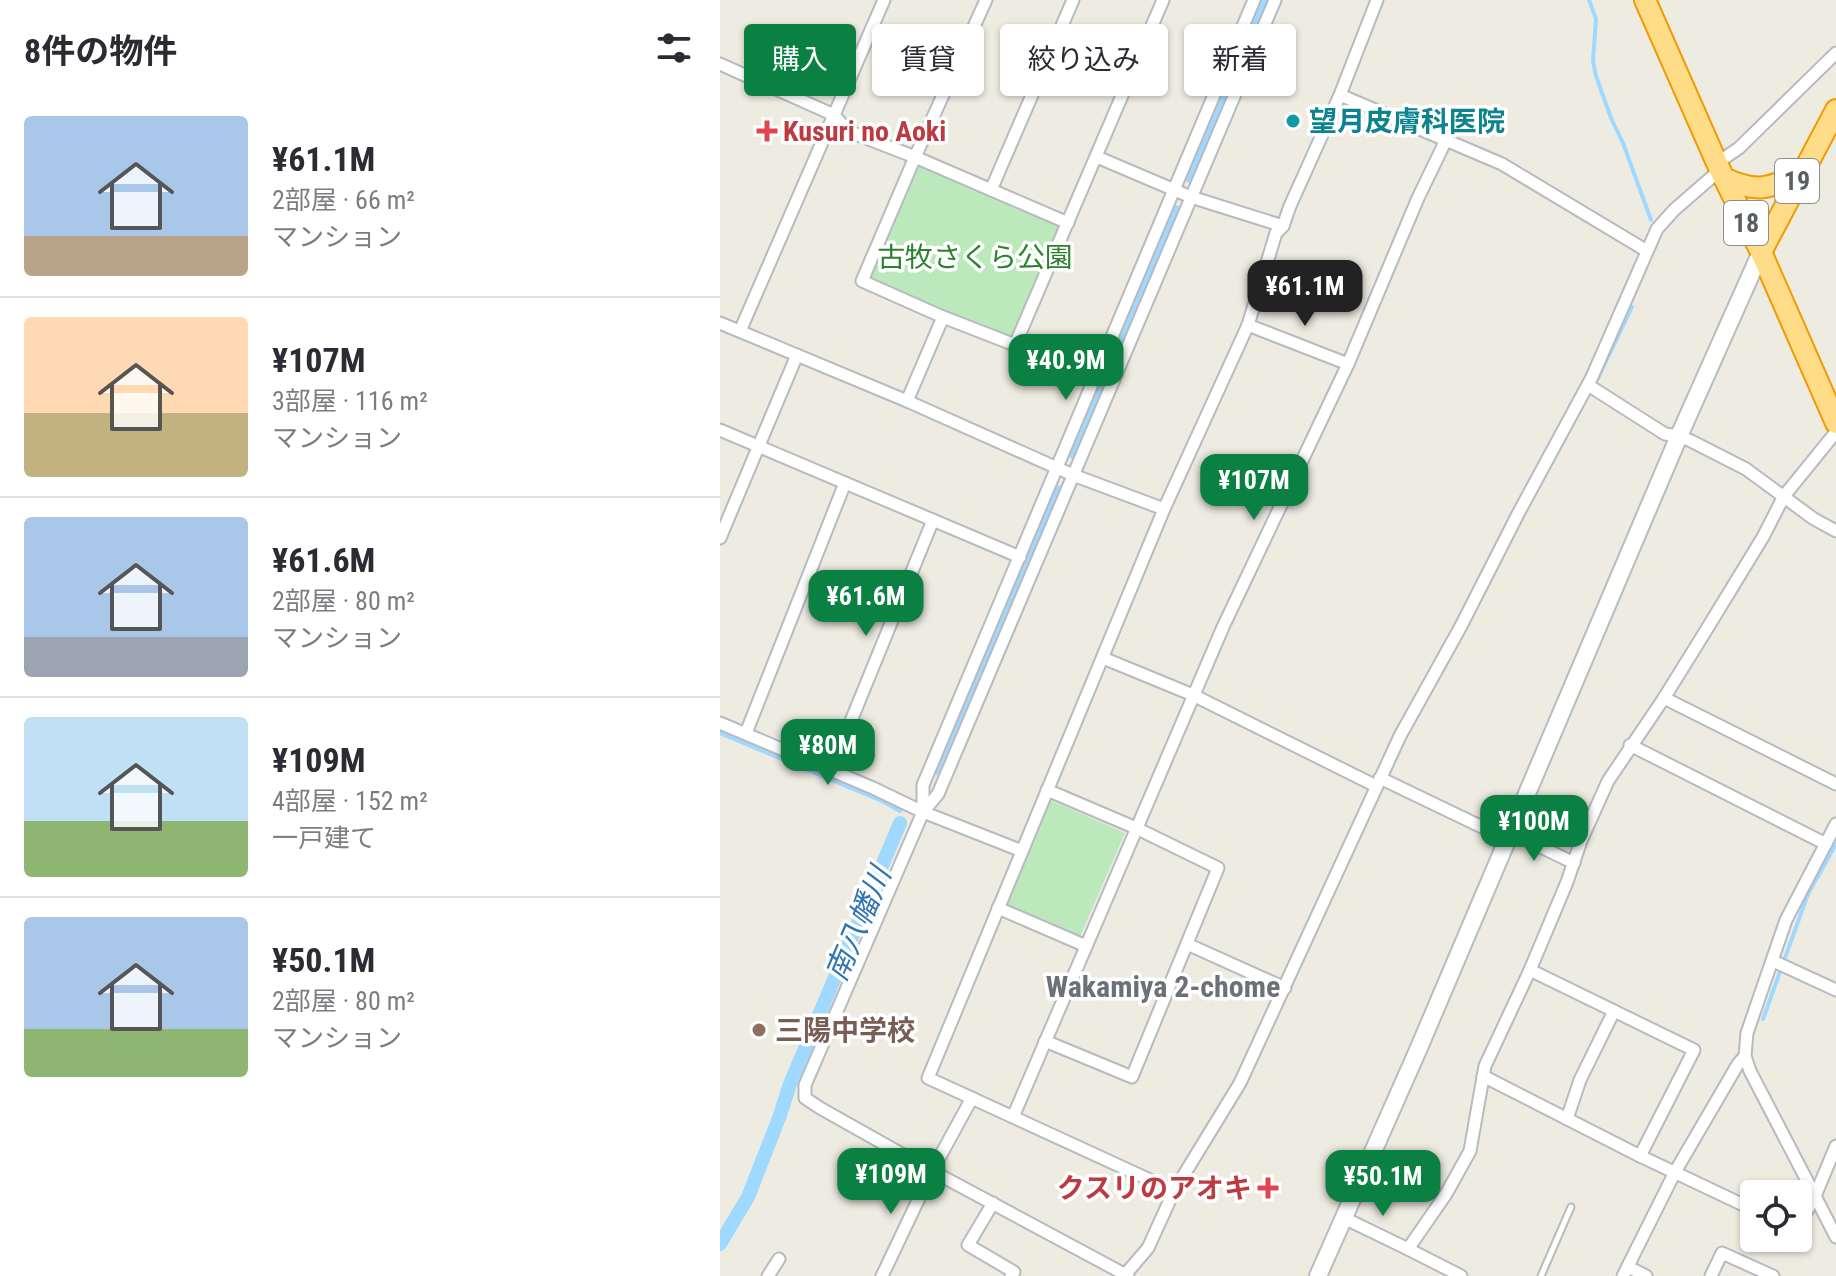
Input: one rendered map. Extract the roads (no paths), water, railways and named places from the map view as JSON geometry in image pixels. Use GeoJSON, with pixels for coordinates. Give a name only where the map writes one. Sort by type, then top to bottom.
{"type":"FeatureCollection","features":[{"type":"Feature","properties":{"kind":"highway","name":"18"},"geometry":{"type":"LineString","coordinates":[[1645,0],[1836,423]]}},
{"type":"Feature","properties":{"kind":"highway","name":"19"},"geometry":{"type":"LineString","coordinates":[[1761,252],[1836,110]]}},
{"type":"Feature","properties":{"kind":"highway"},"geometry":{"type":"LineString","coordinates":[[1720,170],[1742,186],[1763,188],[1802,173]]}},
{"type":"Feature","properties":{"kind":"street"},"geometry":{"type":"LineString","coordinates":[[740,331],[884,0]]}},
{"type":"Feature","properties":{"kind":"street"},"geometry":{"type":"LineString","coordinates":[[986,0],[862,281],[1015,345],[1163,0]]}},
{"type":"Feature","properties":{"kind":"street"},"geometry":{"type":"LineString","coordinates":[[991,190],[1073,0]]}},
{"type":"Feature","properties":{"kind":"street"},"geometry":{"type":"LineString","coordinates":[[923,812],[923,785],[1254,0]]}},
{"type":"Feature","properties":{"kind":"street"},"geometry":{"type":"LineString","coordinates":[[1275,0],[938,794],[923,812],[805,1085],[805,1098],[932,1171],[1126,1275],[1148,1248],[1174,1191],[1240,1083],[1400,736],[1588,385],[1657,229],[1836,53]]}},
{"type":"Feature","properties":{"kind":"street"},"geometry":{"type":"LineString","coordinates":[[1174,1191],[928,1078],[1164,509],[1248,325],[1276,233],[1283,226],[1340,95],[1377,0]]}},
{"type":"Feature","properties":{"kind":"street"},"geometry":{"type":"LineString","coordinates":[[720,64],[834,115],[848,131],[1068,223]]}},
{"type":"Feature","properties":{"kind":"street"},"geometry":{"type":"LineString","coordinates":[[1340,95],[1502,164],[1647,251]]}},
{"type":"Feature","properties":{"kind":"street"},"geometry":{"type":"LineString","coordinates":[[1013,1117],[1223,627],[1348,364],[1418,198],[1446,140]]}},
{"type":"Feature","properties":{"kind":"street"},"geometry":{"type":"LineString","coordinates":[[1097,157],[1191,197],[1283,226]]}},
{"type":"Feature","properties":{"kind":"street"},"geometry":{"type":"LineString","coordinates":[[1318,1276],[1761,252]]}},
{"type":"Feature","properties":{"kind":"street"},"geometry":{"type":"LineString","coordinates":[[907,401],[943,317]]}},
{"type":"Feature","properties":{"kind":"street"},"geometry":{"type":"LineString","coordinates":[[720,323],[1073,475],[1164,509]]}},
{"type":"Feature","properties":{"kind":"street"},"geometry":{"type":"LineString","coordinates":[[1248,325],[1348,364]]}},
{"type":"Feature","properties":{"kind":"street"},"geometry":{"type":"LineString","coordinates":[[720,538],[797,355]]}},
{"type":"Feature","properties":{"kind":"street"},"geometry":{"type":"LineString","coordinates":[[1588,385],[1665,434],[1679,436],[1746,469],[1814,519],[1836,531]]}},
{"type":"Feature","properties":{"kind":"street"},"geometry":{"type":"LineString","coordinates":[[720,430],[1020,557]]}},
{"type":"Feature","properties":{"kind":"street"},"geometry":{"type":"LineString","coordinates":[[1408,1249],[1446,1194],[1470,1151],[1485,1066],[1530,970],[1608,781],[1664,698],[1763,537],[1784,496],[1836,432]]}},
{"type":"Feature","properties":{"kind":"street"},"geometry":{"type":"LineString","coordinates":[[746,733],[845,483]]}},
{"type":"Feature","properties":{"kind":"street"},"geometry":{"type":"LineString","coordinates":[[831,770],[933,520]]}},
{"type":"Feature","properties":{"kind":"street"},"geometry":{"type":"LineString","coordinates":[[1103,658],[1193,695],[1378,782],[1574,863]]}},
{"type":"Feature","properties":{"kind":"street"},"geometry":{"type":"LineString","coordinates":[[1664,698],[1836,784]]}},
{"type":"Feature","properties":{"kind":"street"},"geometry":{"type":"LineString","coordinates":[[720,723],[923,812],[1022,851]]}},
{"type":"Feature","properties":{"kind":"street"},"geometry":{"type":"LineString","coordinates":[[1630,745],[1826,844]]}},
{"type":"Feature","properties":{"kind":"street"},"geometry":{"type":"LineString","coordinates":[[1045,1041],[1132,1077],[1218,868],[1047,790]]}},
{"type":"Feature","properties":{"kind":"street"},"geometry":{"type":"LineString","coordinates":[[1836,824],[1786,920],[1778,963],[1747,1033],[1745,1056],[1836,1237]]}},
{"type":"Feature","properties":{"kind":"street"},"geometry":{"type":"LineString","coordinates":[[998,908],[1086,946]]}},
{"type":"Feature","properties":{"kind":"street"},"geometry":{"type":"LineString","coordinates":[[1187,944],[1285,988]]}},
{"type":"Feature","properties":{"kind":"street"},"geometry":{"type":"LineString","coordinates":[[1778,963],[1836,990]]}},
{"type":"Feature","properties":{"kind":"street"},"geometry":{"type":"LineString","coordinates":[[1530,970],[1694,1050],[1640,1156]]}},
{"type":"Feature","properties":{"kind":"street"},"geometry":{"type":"LineString","coordinates":[[1567,1119],[1580,1080],[1614,1011]]}},
{"type":"Feature","properties":{"kind":"street"},"geometry":{"type":"LineString","coordinates":[[1646,1276],[1625,1271],[1675,1172],[1745,1056]]}},
{"type":"Feature","properties":{"kind":"street"},"geometry":{"type":"LineString","coordinates":[[1483,1076],[1740,1203]]}},
{"type":"Feature","properties":{"kind":"street"},"geometry":{"type":"LineString","coordinates":[[882,1276],[932,1171],[972,1098]]}},
{"type":"Feature","properties":{"kind":"street"},"geometry":{"type":"LineString","coordinates":[[1812,1202],[1836,1146]]}},
{"type":"Feature","properties":{"kind":"street"},"geometry":{"type":"LineString","coordinates":[[993,1203],[968,1245],[1014,1272],[1011,1276]]}},
{"type":"Feature","properties":{"kind":"street"},"geometry":{"type":"LineString","coordinates":[[1344,1218],[1408,1249],[1441,1272],[1461,1276]]}},
{"type":"Feature","properties":{"kind":"street"},"geometry":{"type":"LineString","coordinates":[[1711,1276],[1722,1253],[1773,1276]]}},
{"type":"Feature","properties":{"kind":"street"},"geometry":{"type":"LineString","coordinates":[[768,1276],[779,1259]]}},
{"type":"Feature","properties":{"kind":"lane"},"geometry":{"type":"LineString","coordinates":[[1541,1276],[1571,1207]]}},
{"type":"Feature","properties":{"kind":"waterway","name":"南八幡川"},"geometry":{"type":"LineString","coordinates":[[1191,176],[1266,0]]}},
{"type":"Feature","properties":{"kind":"waterway"},"geometry":{"type":"LineString","coordinates":[[1589,0],[1596,19],[1593,61],[1596,76],[1651,220]]}},
{"type":"Feature","properties":{"kind":"waterway","name":"南八幡川"},"geometry":{"type":"LineString","coordinates":[[1074,452],[1175,212]]}},
{"type":"Feature","properties":{"kind":"waterway"},"geometry":{"type":"LineString","coordinates":[[1596,382],[1632,307]]}},
{"type":"Feature","properties":{"kind":"waterway","name":"南八幡川"},"geometry":{"type":"LineString","coordinates":[[938,768],[1057,492]]}},
{"type":"Feature","properties":{"kind":"waterway"},"geometry":{"type":"LineString","coordinates":[[720,733],[900,811]]}},
{"type":"Feature","properties":{"kind":"waterway","name":"南八幡川"},"geometry":{"type":"LineString","coordinates":[[720,1244],[748,1197],[790,1084],[900,823]]}},
{"type":"Feature","properties":{"kind":"waterway"},"geometry":{"type":"LineString","coordinates":[[1763,1019],[1808,894],[1836,844]]}},
{"type":"Feature","properties":{"kind":"place","name":"望月皮膚科医院"},"geometry":{"type":"Point","coordinates":[1293,121]}},
{"type":"Feature","properties":{"kind":"place","name":"Kusuri no Aoki"},"geometry":{"type":"Point","coordinates":[767,131]}},
{"type":"Feature","properties":{"kind":"place","name":"三陽中学校"},"geometry":{"type":"Point","coordinates":[759,1030]}},
{"type":"Feature","properties":{"kind":"place","name":"クスリのアオキ"},"geometry":{"type":"Point","coordinates":[1268,1188]}},
{"type":"Feature","properties":{"kind":"district","name":"Wakamiya 2-chome"},"geometry":{"type":"Point","coordinates":[1163,986]}},
{"type":"Feature","properties":{"kind":"park label","name":"古牧さくら公園"},"geometry":{"type":"Point","coordinates":[975,257]}}]}
